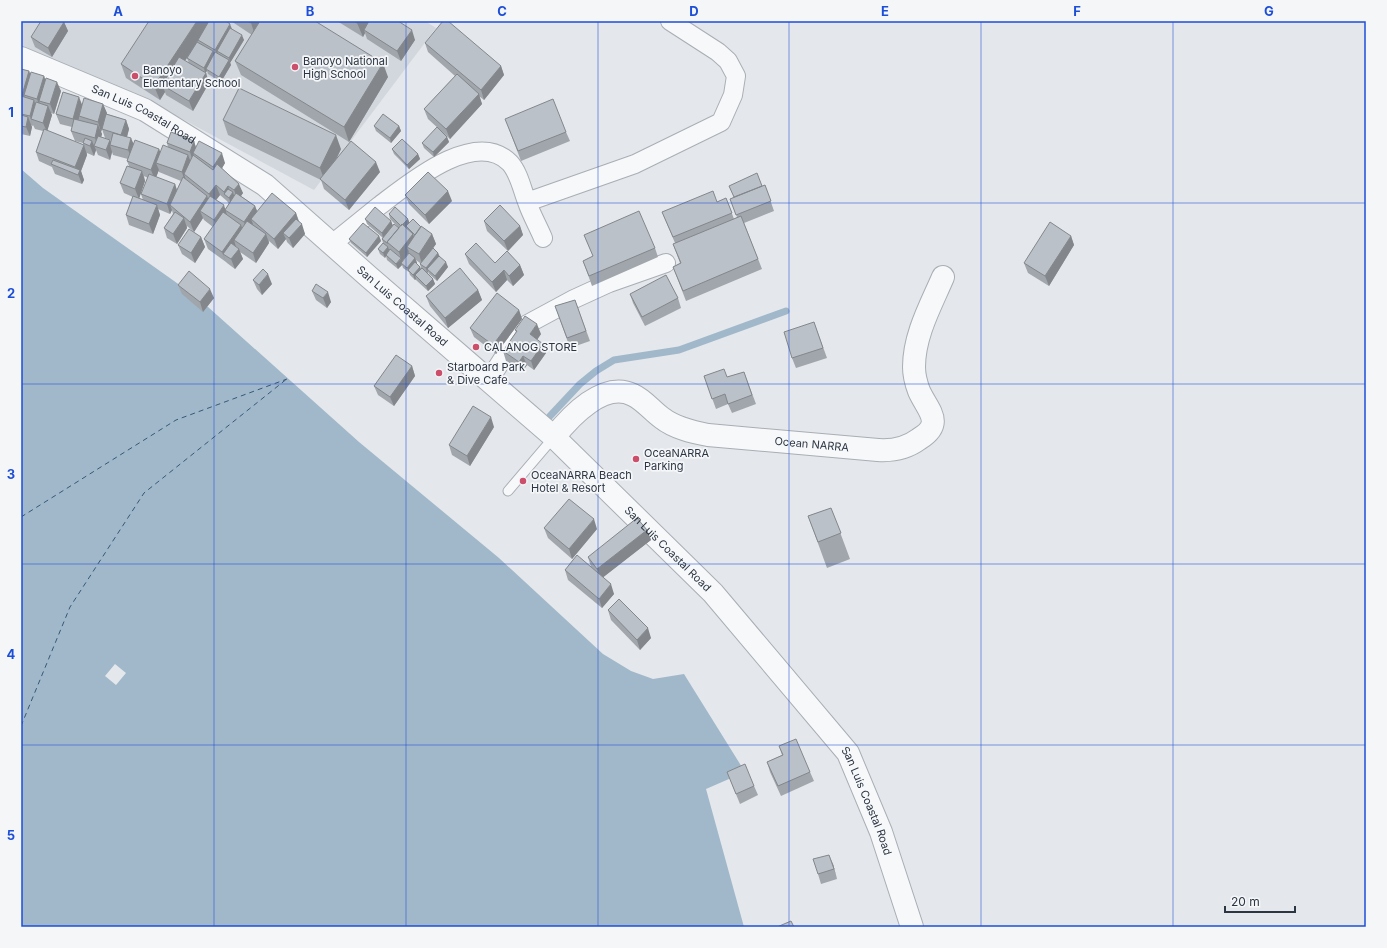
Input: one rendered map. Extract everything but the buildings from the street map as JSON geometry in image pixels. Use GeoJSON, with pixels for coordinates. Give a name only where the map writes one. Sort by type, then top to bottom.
{"type":"FeatureCollection","features":[{"type":"Feature","properties":{"kind":"street"},"geometry":{"type":"LineString","coordinates":[[527,202],[635,164],[721,122],[733,95],[736,76],[728,61],[718,52],[670,21]]}},
{"type":"Feature","properties":{"kind":"street","name":"San Luis Coastal Road"},"geometry":{"type":"LineString","coordinates":[[21,58],[145,110],[265,185],[554,437],[713,593],[848,753],[881,832],[912,927]]}},
{"type":"Feature","properties":{"kind":"street"},"geometry":{"type":"LineString","coordinates":[[332,244],[429,169],[454,157],[469,153],[483,152],[505,159],[514,169],[543,238]]}},
{"type":"Feature","properties":{"kind":"street"},"geometry":{"type":"LineString","coordinates":[[489,380],[524,326],[544,314],[588,292],[636,273],[666,264]]}},
{"type":"Feature","properties":{"kind":"street","name":"Ocean NARRA"},"geometry":{"type":"LineString","coordinates":[[554,437],[571,417],[585,405],[606,394],[618,392],[634,395],[662,419],[676,426],[689,431],[708,435],[878,450],[891,450],[909,445],[927,434],[933,424],[933,416],[917,386],[914,366],[915,354],[921,329],[943,277]]}},
{"type":"Feature","properties":{"kind":"lane"},"geometry":{"type":"LineString","coordinates":[[508,491],[554,437]]}},
{"type":"Feature","properties":{"kind":"shaded area","name":"Banoyo National High School"},"geometry":{"type":"Polygon","coordinates":[[[22,21],[425,21],[436,28],[314,190],[160,107],[21,45],[22,21]]]}},
{"type":"Feature","properties":{"kind":"water"},"geometry":{"type":"Polygon","coordinates":[[[21,169],[43,188],[198,298],[359,442],[499,558],[603,654],[631,671],[653,679],[684,674],[745,772],[706,789],[744,927],[21,927],[21,169]],[[115,664],[105,676],[116,685],[126,673],[115,664]]]}},
{"type":"Feature","properties":{"kind":"waterway"},"geometry":{"type":"LineString","coordinates":[[550,416],[580,384],[596,371],[614,360],[679,350],[786,311]]}},
{"type":"Feature","properties":{"kind":"ferry route"},"geometry":{"type":"LineString","coordinates":[[21,726],[70,607],[144,493],[288,378]]}},
{"type":"Feature","properties":{"kind":"ferry route"},"geometry":{"type":"LineString","coordinates":[[21,517],[176,420],[287,379]]}},
{"type":"Feature","properties":{"kind":"place","name":"Banoyo National High School"},"geometry":{"type":"Point","coordinates":[295,67]}},
{"type":"Feature","properties":{"kind":"place","name":"Banoyo Elementary School"},"geometry":{"type":"Point","coordinates":[135,76]}},
{"type":"Feature","properties":{"kind":"place","name":"CALANOG STORE"},"geometry":{"type":"Point","coordinates":[476,347]}},
{"type":"Feature","properties":{"kind":"place","name":"Starboard Park & Dive Cafe"},"geometry":{"type":"Point","coordinates":[439,373]}},
{"type":"Feature","properties":{"kind":"place","name":"OceaNARRA Parking"},"geometry":{"type":"Point","coordinates":[636,459]}},
{"type":"Feature","properties":{"kind":"place","name":"OceaNARRA Beach Hotel & Resort"},"geometry":{"type":"Point","coordinates":[523,481]}}]}
